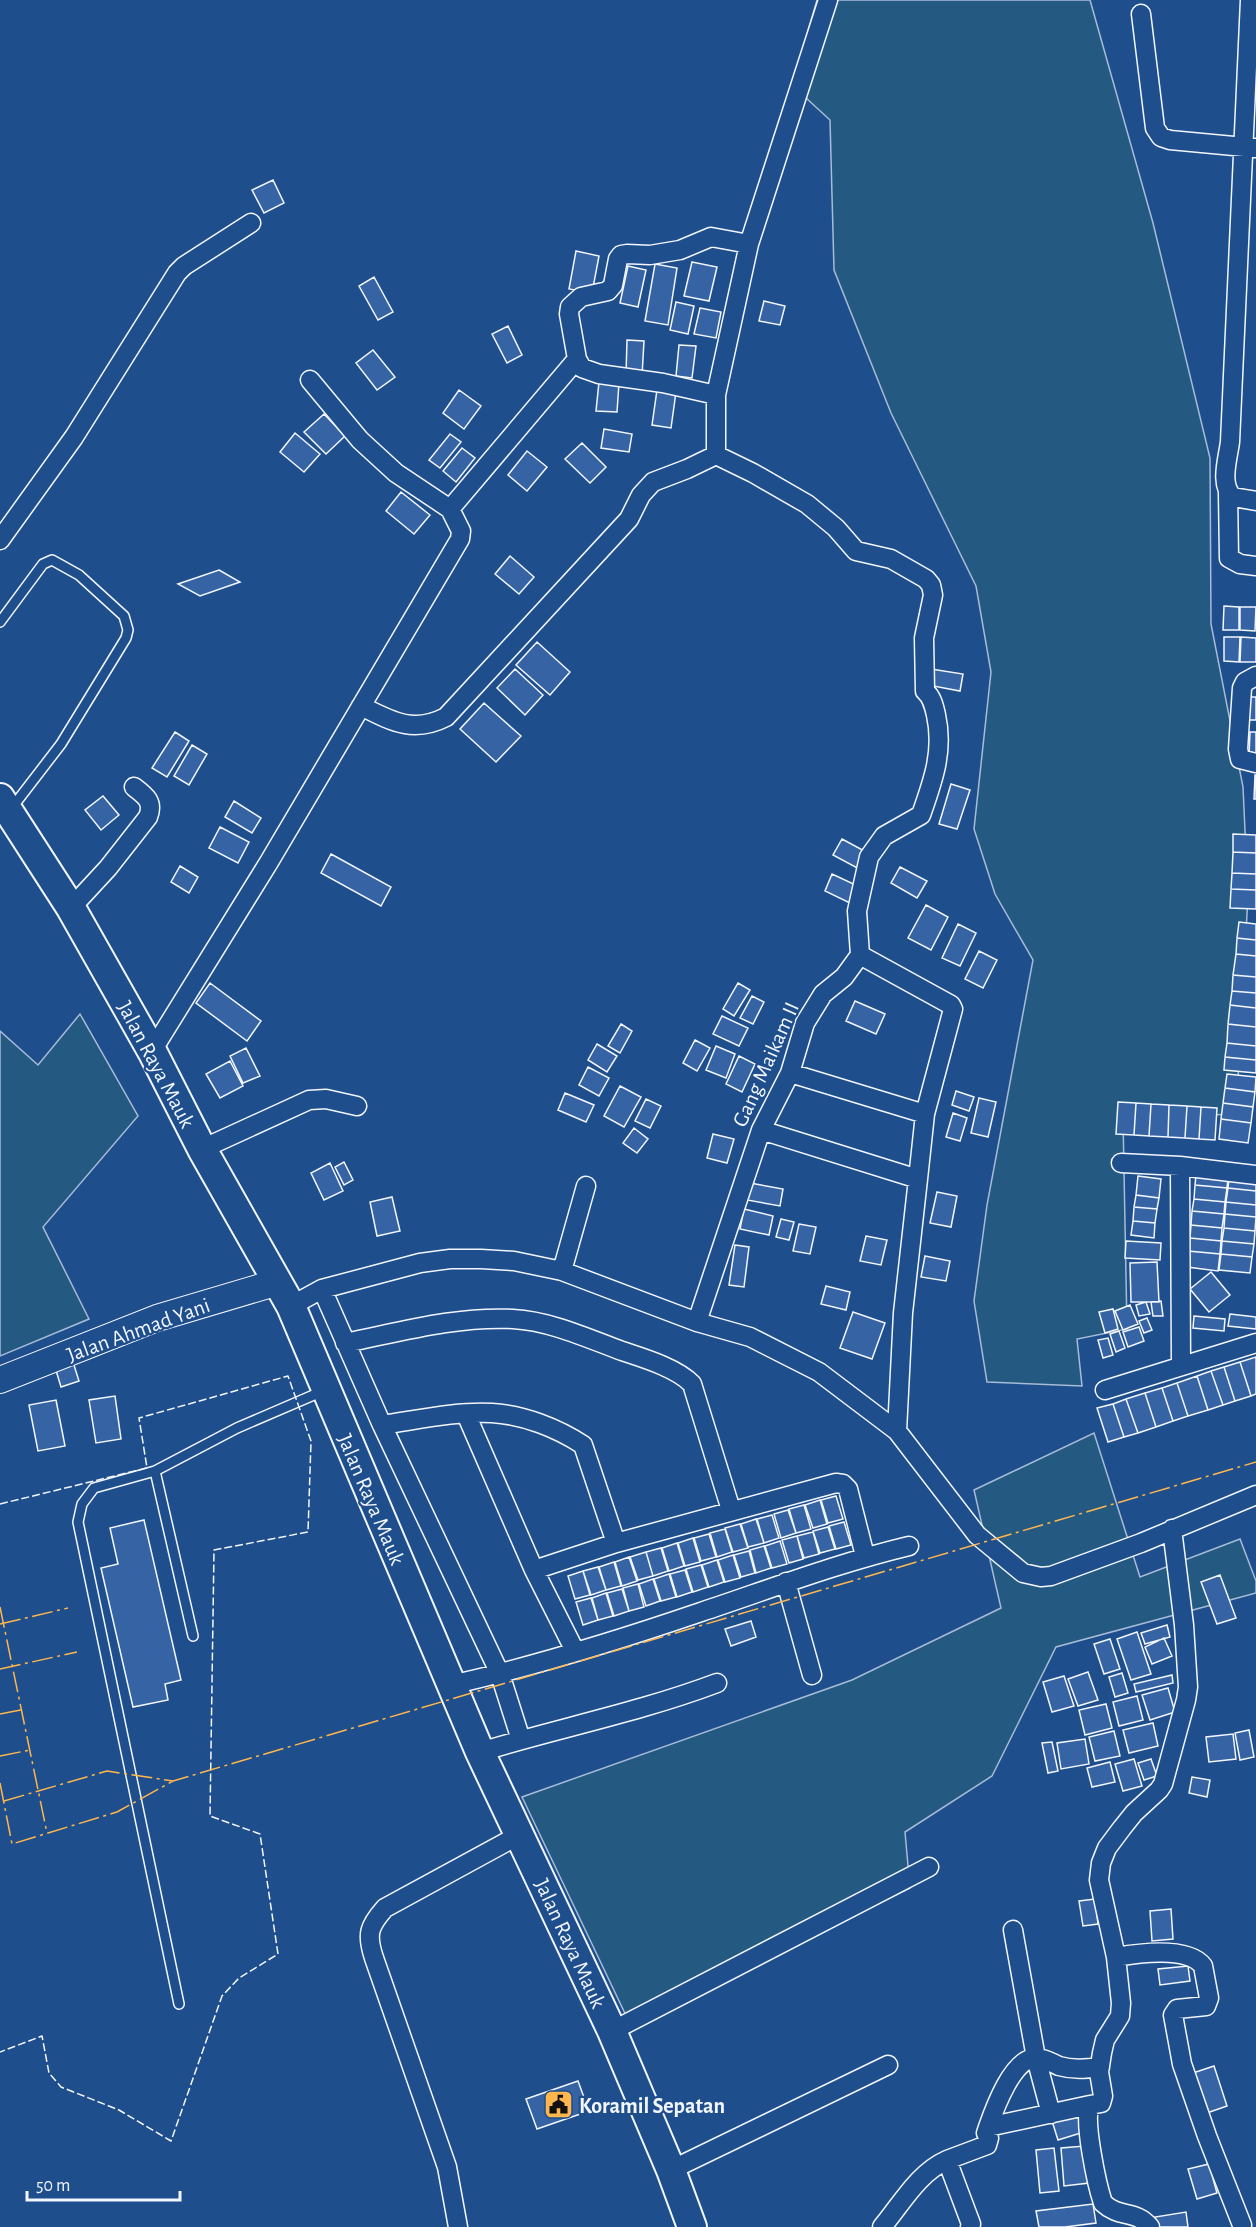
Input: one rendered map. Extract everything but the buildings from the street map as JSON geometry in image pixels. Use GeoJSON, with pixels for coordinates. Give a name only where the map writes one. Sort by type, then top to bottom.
{"type":"FeatureCollection","features":[{"type":"Feature","properties":{"kind":"main road","name":"Jalan Raya Mauk"},"geometry":{"type":"LineString","coordinates":[[5,804],[71,908],[152,1051],[202,1149],[284,1294],[480,1752],[612,2031],[671,2170],[692,2227]]}},
{"type":"Feature","properties":{"kind":"street"},"geometry":{"type":"LineString","coordinates":[[716,455],[716,395],[750,244],[828,0]]}},
{"type":"Feature","properties":{"kind":"street"},"geometry":{"type":"LineString","coordinates":[[1250,0],[1250,148],[1230,442],[1225,477],[1228,493],[1229,558],[1240,564],[1256,566]]}},
{"type":"Feature","properties":{"kind":"street"},"geometry":{"type":"LineString","coordinates":[[1141,14],[1155,128],[1161,136],[1170,140],[1250,148]]}},
{"type":"Feature","properties":{"kind":"street"},"geometry":{"type":"LineString","coordinates":[[0,540],[74,437],[177,273],[184,266],[251,223]]}},
{"type":"Feature","properties":{"kind":"street"},"geometry":{"type":"LineString","coordinates":[[716,395],[663,383],[588,372],[582,368],[577,359],[569,314],[570,307],[581,297],[608,291],[613,285],[618,259],[621,255],[650,255],[680,250],[711,237],[750,244]]}},
{"type":"Feature","properties":{"kind":"street"},"geometry":{"type":"LineString","coordinates":[[450,509],[577,359]]}},
{"type":"Feature","properties":{"kind":"street"},"geometry":{"type":"LineString","coordinates":[[152,1051],[362,706],[460,539],[460,531],[450,509],[396,473],[360,440],[310,380]]}},
{"type":"Feature","properties":{"kind":"street"},"geometry":{"type":"LineString","coordinates":[[362,706],[391,721],[405,725],[431,723],[446,717],[629,519],[641,495],[652,482],[716,455]]}},
{"type":"Feature","properties":{"kind":"street"},"geometry":{"type":"LineString","coordinates":[[716,455],[807,504],[830,523],[855,551],[891,559],[926,579],[933,589],[923,645],[925,691],[930,695],[939,728],[940,743],[937,765],[921,815],[884,836],[869,857],[857,912],[860,955],[952,1008],[925,1114],[903,1313],[897,1431]]}},
{"type":"Feature","properties":{"kind":"street"},"geometry":{"type":"LineString","coordinates":[[1228,493],[1237,499],[1256,501]]}},
{"type":"Feature","properties":{"kind":"street"},"geometry":{"type":"LineString","coordinates":[[1256,676],[1245,682],[1242,688],[1238,749],[1240,759],[1256,763]]}},
{"type":"Feature","properties":{"kind":"street"},"geometry":{"type":"LineString","coordinates":[[71,908],[114,861],[148,817],[150,802],[134,787]]}},
{"type":"Feature","properties":{"kind":"street","name":"Gang Maikam II"},"geometry":{"type":"LineString","coordinates":[[697,1322],[760,1130],[790,1073],[805,1023],[823,994],[844,977],[860,955]]}},
{"type":"Feature","properties":{"kind":"street"},"geometry":{"type":"LineString","coordinates":[[790,1073],[925,1114]]}},
{"type":"Feature","properties":{"kind":"street"},"geometry":{"type":"LineString","coordinates":[[202,1149],[309,1100],[326,1099],[357,1106]]}},
{"type":"Feature","properties":{"kind":"street"},"geometry":{"type":"LineString","coordinates":[[760,1130],[918,1179]]}},
{"type":"Feature","properties":{"kind":"street"},"geometry":{"type":"LineString","coordinates":[[1120,1163],[1180,1166],[1256,1175]]}},
{"type":"Feature","properties":{"kind":"street"},"geometry":{"type":"LineString","coordinates":[[1180,1166],[1181,1365]]}},
{"type":"Feature","properties":{"kind":"street"},"geometry":{"type":"LineString","coordinates":[[562,1271],[586,1186]]}},
{"type":"Feature","properties":{"kind":"street"},"geometry":{"type":"LineString","coordinates":[[284,1294],[322,1289],[420,1263],[481,1258],[514,1261],[562,1271],[697,1322],[750,1337],[819,1372],[897,1431],[977,1536],[1023,1573],[1041,1577],[1051,1576],[1141,1543],[1256,1495]]}},
{"type":"Feature","properties":{"kind":"street"},"geometry":{"type":"LineString","coordinates":[[322,1289],[382,1425],[500,1674],[521,1740]]}},
{"type":"Feature","properties":{"kind":"street","name":"Jalan Ahmad Yani"},"geometry":{"type":"LineString","coordinates":[[0,1380],[157,1318],[284,1294]]}},
{"type":"Feature","properties":{"kind":"street"},"geometry":{"type":"LineString","coordinates":[[345,1343],[447,1323],[479,1319],[514,1319],[551,1326],[646,1359],[682,1376],[692,1384],[731,1510]]}},
{"type":"Feature","properties":{"kind":"street"},"geometry":{"type":"LineString","coordinates":[[1105,1389],[1256,1343]]}},
{"type":"Feature","properties":{"kind":"street"},"geometry":{"type":"LineString","coordinates":[[382,1425],[466,1414],[492,1413],[518,1417],[559,1430],[583,1445],[616,1543]]}},
{"type":"Feature","properties":{"kind":"street"},"geometry":{"type":"LineString","coordinates":[[466,1414],[534,1570],[575,1651]]}},
{"type":"Feature","properties":{"kind":"street"},"geometry":{"type":"LineString","coordinates":[[534,1570],[616,1543],[831,1484],[843,1484],[850,1494],[865,1556]]}},
{"type":"Feature","properties":{"kind":"street"},"geometry":{"type":"LineString","coordinates":[[988,2127],[1101,2103],[1103,2098],[1100,2067],[1105,2040],[1120,2016],[1121,2003],[1116,1957],[1100,1880],[1101,1863],[1107,1848],[1122,1828],[1163,1784],[1187,1694],[1185,1625],[1172,1529]]}},
{"type":"Feature","properties":{"kind":"street"},"geometry":{"type":"LineString","coordinates":[[451,1685],[500,1674],[699,1613],[865,1556],[909,1546]]}},
{"type":"Feature","properties":{"kind":"street"},"geometry":{"type":"LineString","coordinates":[[786,1582],[812,1675]]}},
{"type":"Feature","properties":{"kind":"street"},"geometry":{"type":"LineString","coordinates":[[480,1752],[603,1720],[717,1683]]}},
{"type":"Feature","properties":{"kind":"street"},"geometry":{"type":"LineString","coordinates":[[458,2227],[447,2167],[369,1944],[369,1934],[377,1917],[385,1908],[519,1835]]}},
{"type":"Feature","properties":{"kind":"street"},"geometry":{"type":"LineString","coordinates":[[612,2031],[929,1867]]}},
{"type":"Feature","properties":{"kind":"street"},"geometry":{"type":"LineString","coordinates":[[1013,1930],[1036,2058],[1051,2114]]}},
{"type":"Feature","properties":{"kind":"street"},"geometry":{"type":"LineString","coordinates":[[1116,1957],[1138,1953],[1181,1954],[1192,1957],[1203,1966],[1209,1998],[1206,2006],[1177,2009],[1173,2015],[1182,2064],[1207,2136],[1243,2225]]}},
{"type":"Feature","properties":{"kind":"street"},"geometry":{"type":"LineString","coordinates":[[882,2227],[918,2180],[933,2166],[987,2145],[989,2142],[986,2133],[997,2100],[1009,2080],[1026,2060],[1036,2058],[1081,2070],[1100,2067]]}},
{"type":"Feature","properties":{"kind":"street"},"geometry":{"type":"LineString","coordinates":[[671,2170],[888,2065]]}},
{"type":"Feature","properties":{"kind":"street"},"geometry":{"type":"LineString","coordinates":[[1090,2105],[1087,2111],[1090,2137],[1103,2204],[1113,2211],[1139,2216],[1150,2227]]}},
{"type":"Feature","properties":{"kind":"street"},"geometry":{"type":"LineString","coordinates":[[947,2160],[971,2224],[970,2227]]}},
{"type":"Feature","properties":{"kind":"lane"},"geometry":{"type":"LineString","coordinates":[[0,622],[43,564],[52,560],[79,575],[124,616],[128,630],[126,638],[61,744],[5,804]]}},
{"type":"Feature","properties":{"kind":"lane"},"geometry":{"type":"LineString","coordinates":[[178,2004],[78,1522],[82,1504],[94,1488],[155,1471],[237,1428],[326,1389]]}},
{"type":"Feature","properties":{"kind":"lane"},"geometry":{"type":"LineString","coordinates":[[155,1471],[193,1636]]}},
{"type":"Feature","properties":{"kind":"shaded area"},"geometry":{"type":"Polygon","coordinates":[[[817,0],[1090,0],[1153,223],[1210,458],[1211,624],[1243,787],[1248,896],[1236,1114],[1123,1118],[1127,1329],[1077,1339],[1082,1386],[987,1382],[974,1301],[987,1205],[1033,960],[995,894],[974,829],[991,672],[976,586],[891,413],[834,270],[830,120],[792,85],[817,0]]]}},
{"type":"Feature","properties":{"kind":"shaded area"},"geometry":{"type":"Polygon","coordinates":[[[80,1014],[138,1116],[43,1227],[89,1319],[0,1356],[0,1031],[38,1065],[80,1014]]]}},
{"type":"Feature","properties":{"kind":"shaded area"},"geometry":{"type":"Polygon","coordinates":[[[1094,1433],[1140,1577],[1240,1539],[1256,1581],[1256,1593],[1056,1647],[992,1776],[905,1832],[910,1888],[631,2026],[522,1797],[852,1680],[1001,1608],[974,1490],[1094,1433]]]}},
{"type":"Feature","properties":{"kind":"fence"},"geometry":{"type":"LineString","coordinates":[[0,1504],[147,1468],[139,1418],[288,1376],[311,1441],[308,1532],[214,1550],[210,1816],[260,1834],[278,1954],[239,1978],[222,1996],[171,2141],[119,2110],[61,2087],[49,2073],[42,2036],[0,2052]]}},
{"type":"Feature","properties":{"kind":"power"},"geometry":{"type":"LineString","coordinates":[[0,1783],[12,1844],[117,1812],[173,1781],[1256,1462]]}},
{"type":"Feature","properties":{"kind":"power"},"geometry":{"type":"LineString","coordinates":[[0,1607],[47,1833]]}},
{"type":"Feature","properties":{"kind":"power"},"geometry":{"type":"LineString","coordinates":[[0,1624],[68,1608]]}},
{"type":"Feature","properties":{"kind":"power"},"geometry":{"type":"LineString","coordinates":[[0,1669],[77,1652]]}},
{"type":"Feature","properties":{"kind":"power"},"geometry":{"type":"LineString","coordinates":[[0,1714],[21,1710]]}},
{"type":"Feature","properties":{"kind":"power"},"geometry":{"type":"LineString","coordinates":[[0,1756],[30,1750]]}},
{"type":"Feature","properties":{"kind":"power"},"geometry":{"type":"LineString","coordinates":[[4,1801],[107,1771],[173,1781]]}},
{"type":"Feature","properties":{"kind":"place","name":"Koramil Sepatan"},"geometry":{"type":"Point","coordinates":[558,2105]}}]}
